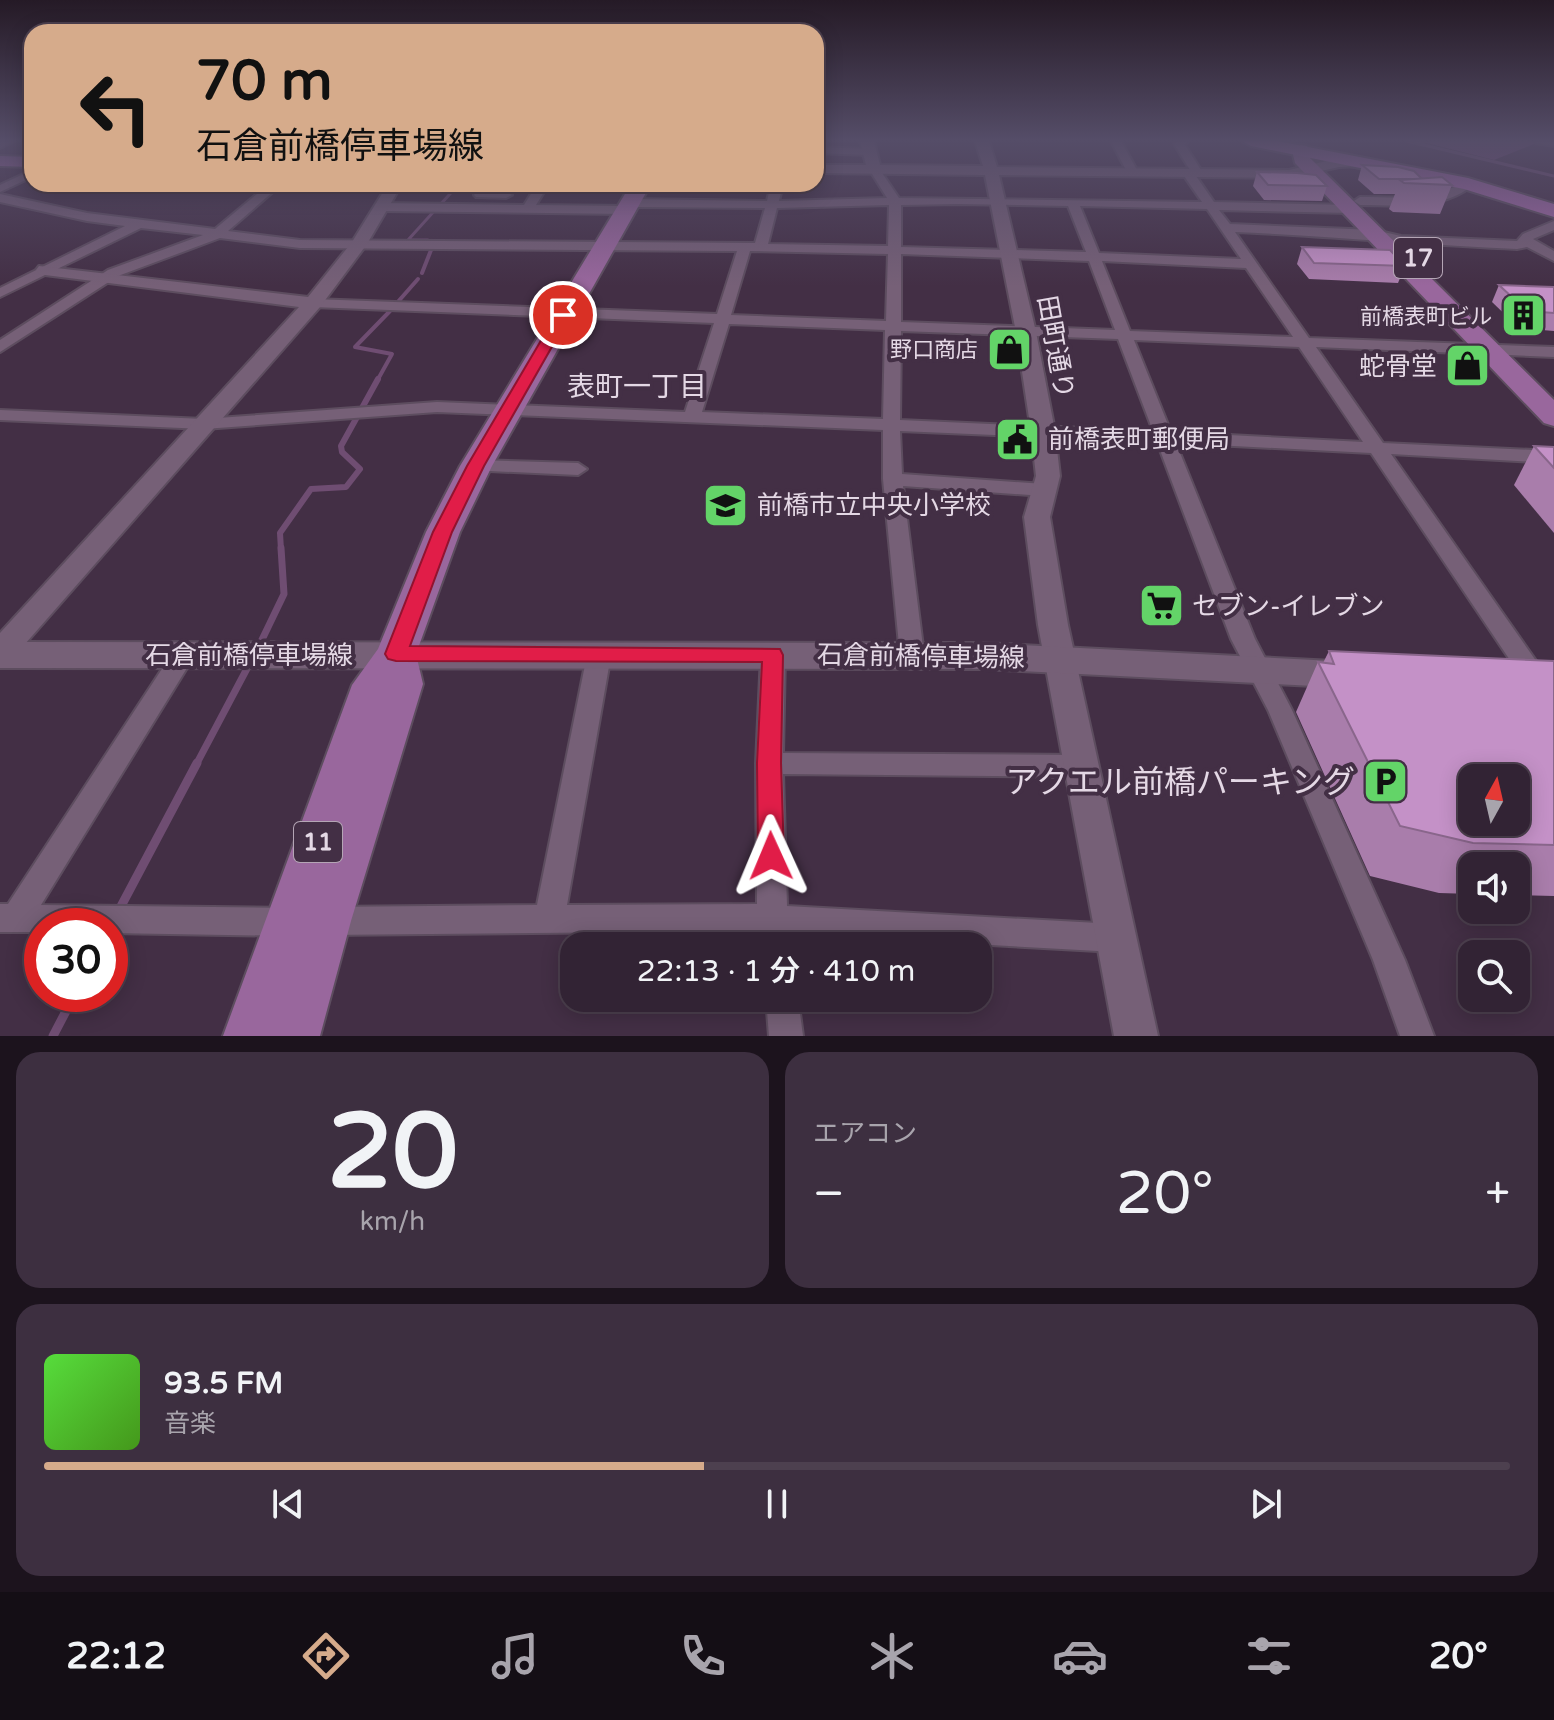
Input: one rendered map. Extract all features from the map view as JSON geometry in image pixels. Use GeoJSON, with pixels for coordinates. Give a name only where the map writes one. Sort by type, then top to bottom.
{"type":"FeatureCollection","features":[{"type":"Feature","properties":{"kind":"highway"},"geometry":{"type":"LineString","coordinates":[[1485,189],[1554,211]]}},
{"type":"Feature","properties":{"kind":"main road","name":"17"},"geometry":{"type":"LineString","coordinates":[[1337,189],[1401,240],[1502,350],[1554,417]]}},
{"type":"Feature","properties":{"kind":"main road","name":"11"},"geometry":{"type":"LineString","coordinates":[[251,1036],[308,921],[402,684],[396,654],[443,532],[507,410],[632,199]]}},
{"type":"Feature","properties":{"kind":"main road","name":"17"},"geometry":{"type":"LineString","coordinates":[[1355,205],[1375,234],[1502,350],[1554,390]]}},
{"type":"Feature","properties":{"kind":"main road","name":"石倉前橋停車場線"},"geometry":{"type":"LineString","coordinates":[[0,654],[912,655],[1060,659],[1381,676]]}},
{"type":"Feature","properties":{"kind":"main road"},"geometry":{"type":"LineString","coordinates":[[1492,682],[1547,685]]}},
{"type":"Feature","properties":{"kind":"main road","name":"11"},"geometry":{"type":"LineString","coordinates":[[292,1036],[308,921]]}},
{"type":"Feature","properties":{"kind":"street"},"geometry":{"type":"LineString","coordinates":[[887,189],[895,201],[892,479],[912,655]]}},
{"type":"Feature","properties":{"kind":"street","name":"田町通り"},"geometry":{"type":"LineString","coordinates":[[995,189],[1026,332],[1048,469],[1037,509],[1037,525],[1080,766],[1136,1036]]}},
{"type":"Feature","properties":{"kind":"street"},"geometry":{"type":"LineString","coordinates":[[1202,189],[1378,448],[1547,685]]}},
{"type":"Feature","properties":{"kind":"street"},"geometry":{"type":"LineString","coordinates":[[381,207],[528,209],[632,199],[771,205],[997,201],[1211,206],[1355,205],[1424,201],[1446,197],[1459,189]]}},
{"type":"Feature","properties":{"kind":"street"},"geometry":{"type":"LineString","coordinates":[[0,347],[103,278],[216,235],[267,192]]}},
{"type":"Feature","properties":{"kind":"street"},"geometry":{"type":"LineString","coordinates":[[0,654],[313,303],[359,244],[390,192]]}},
{"type":"Feature","properties":{"kind":"street"},"geometry":{"type":"LineString","coordinates":[[482,192],[480,195],[515,192]]}},
{"type":"Feature","properties":{"kind":"street"},"geometry":{"type":"LineString","coordinates":[[528,209],[538,192]]}},
{"type":"Feature","properties":{"kind":"street"},"geometry":{"type":"LineString","coordinates":[[692,418],[723,320],[775,192]]}},
{"type":"Feature","properties":{"kind":"street"},"geometry":{"type":"LineString","coordinates":[[0,198],[87,217],[300,244],[753,247],[1010,253],[1252,264]]}},
{"type":"Feature","properties":{"kind":"street"},"geometry":{"type":"LineString","coordinates":[[1073,203],[1243,639],[1280,710],[1371,918],[1417,1036]]}},
{"type":"Feature","properties":{"kind":"street"},"geometry":{"type":"LineString","coordinates":[[0,293],[138,224]]}},
{"type":"Feature","properties":{"kind":"street"},"geometry":{"type":"LineString","coordinates":[[1227,228],[1375,234],[1401,240],[1517,245],[1554,225]]}},
{"type":"Feature","properties":{"kind":"street"},"geometry":{"type":"LineString","coordinates":[[1527,241],[1554,257]]}},
{"type":"Feature","properties":{"kind":"street"},"geometry":{"type":"LineString","coordinates":[[45,270],[313,303],[1554,352]]}},
{"type":"Feature","properties":{"kind":"street"},"geometry":{"type":"LineString","coordinates":[[0,415],[204,424],[437,407],[1043,431],[1554,457]]}},
{"type":"Feature","properties":{"kind":"street"},"geometry":{"type":"LineString","coordinates":[[476,466],[578,469]]}},
{"type":"Feature","properties":{"kind":"street"},"geometry":{"type":"LineString","coordinates":[[892,479],[1044,490]]}},
{"type":"Feature","properties":{"kind":"street"},"geometry":{"type":"LineString","coordinates":[[8,918],[183,655]]}},
{"type":"Feature","properties":{"kind":"street"},"geometry":{"type":"LineString","coordinates":[[550,918],[599,655]]}},
{"type":"Feature","properties":{"kind":"street"},"geometry":{"type":"LineString","coordinates":[[8,918],[308,921],[550,918],[774,932],[769,763],[773,655]]}},
{"type":"Feature","properties":{"kind":"street"},"geometry":{"type":"LineString","coordinates":[[769,763],[1080,766]]}},
{"type":"Feature","properties":{"kind":"street"},"geometry":{"type":"LineString","coordinates":[[992,936],[1116,938]]}},
{"type":"Feature","properties":{"kind":"street"},"geometry":{"type":"LineString","coordinates":[[783,1012],[786,1036]]}},
{"type":"Feature","properties":{"kind":"building"},"geometry":{"type":"Polygon","coordinates":[[[1302,247],[1390,250],[1405,266],[1314,263],[1302,247]]]}},
{"type":"Feature","properties":{"kind":"building"},"geometry":{"type":"Polygon","coordinates":[[[1499,285],[1554,287],[1554,313],[1527,311],[1499,285]]]}},
{"type":"Feature","properties":{"kind":"building"},"geometry":{"type":"Polygon","coordinates":[[[1534,446],[1554,447],[1554,468],[1534,446]]]}},
{"type":"Feature","properties":{"kind":"building"},"geometry":{"type":"Polygon","coordinates":[[[1329,651],[1554,661],[1554,845],[1473,843],[1400,826],[1318,662],[1334,664],[1329,651]]]}},
{"type":"Feature","properties":{"kind":"waterway"},"geometry":{"type":"LineString","coordinates":[[439,206],[452,192]]}},
{"type":"Feature","properties":{"kind":"waterway"},"geometry":{"type":"LineString","coordinates":[[428,240],[408,240],[436,209]]}},
{"type":"Feature","properties":{"kind":"waterway"},"geometry":{"type":"LineString","coordinates":[[422,273],[433,245]]}},
{"type":"Feature","properties":{"kind":"waterway"},"geometry":{"type":"LineString","coordinates":[[396,304],[418,279]]}},
{"type":"Feature","properties":{"kind":"waterway"},"geometry":{"type":"LineString","coordinates":[[377,381],[392,354],[355,347],[390,311]]}},
{"type":"Feature","properties":{"kind":"waterway"},"geometry":{"type":"LineString","coordinates":[[281,550],[280,533],[311,489],[346,487],[360,469],[342,452],[341,446],[378,379]]}},
{"type":"Feature","properties":{"kind":"waterway"},"geometry":{"type":"LineString","coordinates":[[258,648],[284,594],[281,548]]}},
{"type":"Feature","properties":{"kind":"waterway"},"geometry":{"type":"LineString","coordinates":[[196,765],[251,661]]}},
{"type":"Feature","properties":{"kind":"waterway"},"geometry":{"type":"LineString","coordinates":[[120,908],[197,763]]}},
{"type":"Feature","properties":{"kind":"waterway"},"geometry":{"type":"LineString","coordinates":[[53,1036],[66,1012]]}},
{"type":"Feature","properties":{"kind":"place","name":"前橋表町ビル"},"geometry":{"type":"Point","coordinates":[1523,316]}},
{"type":"Feature","properties":{"kind":"place","name":"野口商店"},"geometry":{"type":"Point","coordinates":[1009,349]}},
{"type":"Feature","properties":{"kind":"place","name":"蛇骨堂"},"geometry":{"type":"Point","coordinates":[1468,366]}},
{"type":"Feature","properties":{"kind":"place","name":"前橋表町郵便局"},"geometry":{"type":"Point","coordinates":[1017,439]}},
{"type":"Feature","properties":{"kind":"place","name":"前橋市立中央小学校"},"geometry":{"type":"Point","coordinates":[726,505]}},
{"type":"Feature","properties":{"kind":"place","name":"セブン-イレブン"},"geometry":{"type":"Point","coordinates":[1161,606]}},
{"type":"Feature","properties":{"kind":"place","name":"アクエル前橋パーキング"},"geometry":{"type":"Point","coordinates":[1386,782]}},
{"type":"Feature","properties":{"kind":"district","name":"表町一丁目"},"geometry":{"type":"Point","coordinates":[637,386]}},
{"type":"Feature","properties":{"kind":"route"},"geometry":{"type":"LineString","coordinates":[[563,315],[476,466],[443,532],[396,654],[773,655],[769,763],[771,856]]}}]}
